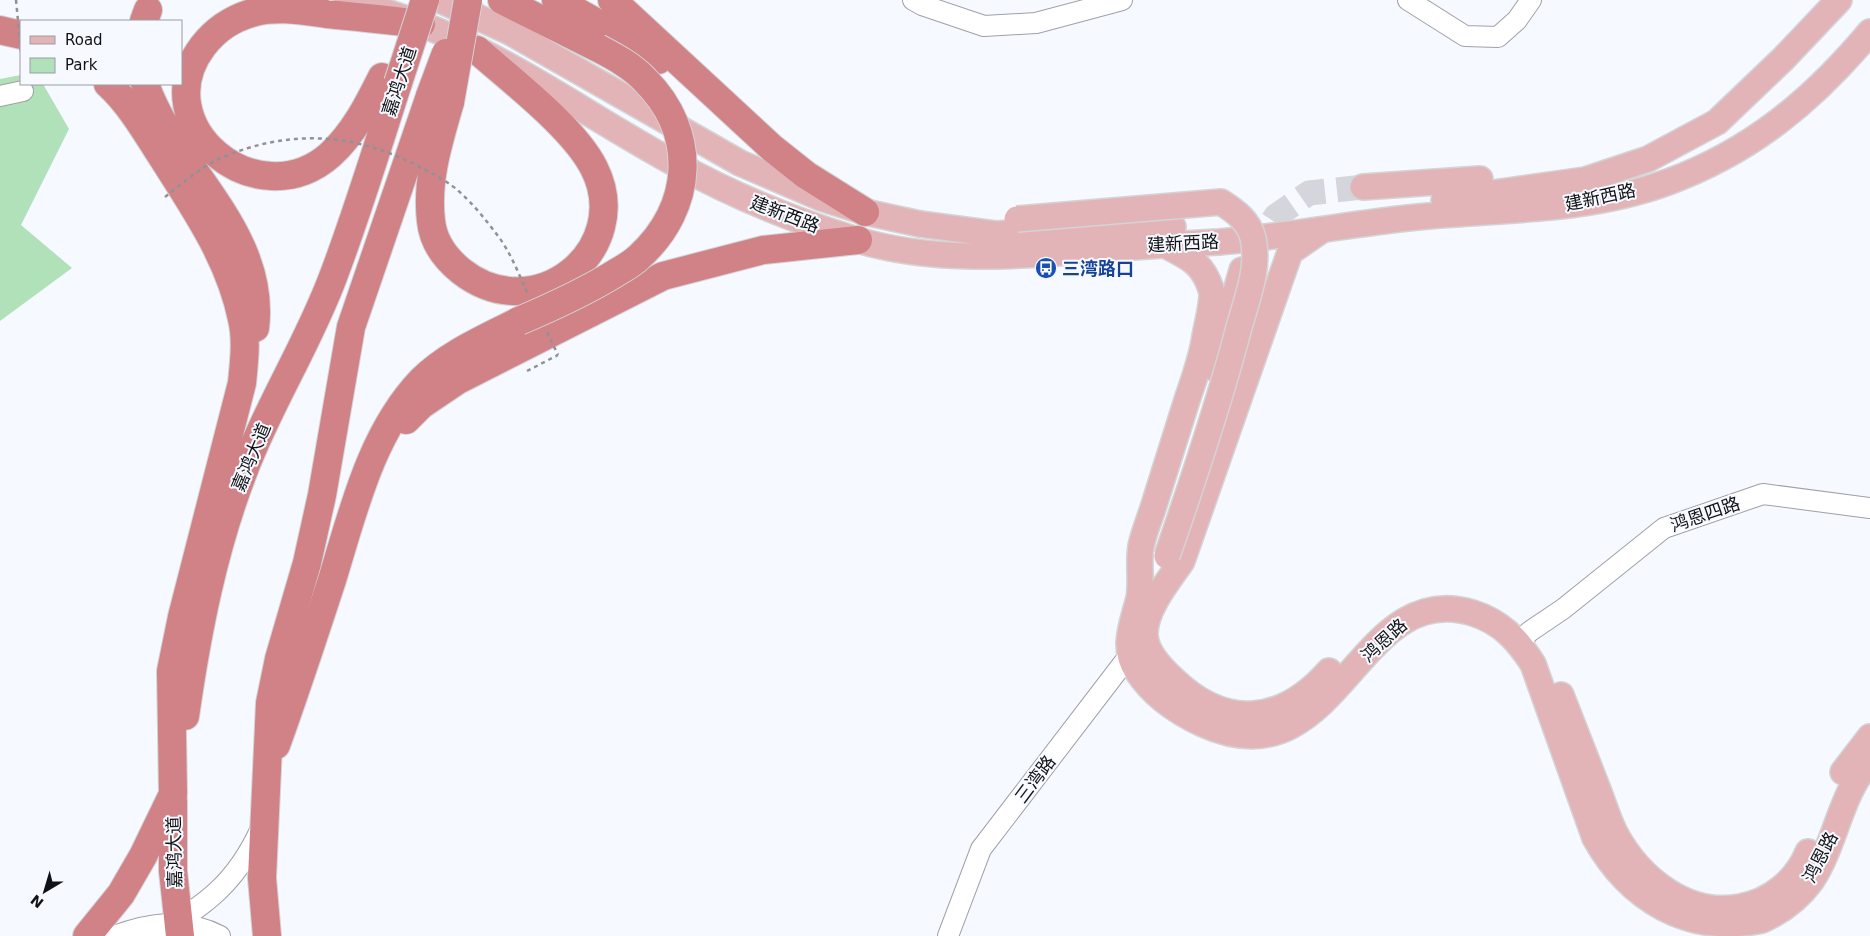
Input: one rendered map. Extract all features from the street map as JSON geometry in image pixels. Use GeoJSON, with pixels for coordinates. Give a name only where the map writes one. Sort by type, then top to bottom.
{"type":"FeatureCollection","features":[{"type":"Feature","properties":{"kind":"highway","name":"嘉鸿大道"},"geometry":{"type":"LineString","coordinates":[[267,936],[262,878],[266,772],[270,703],[279,659],[306,563],[322,494],[350,327],[440,99],[467,0]]}},
{"type":"Feature","properties":{"kind":"highway"},"geometry":{"type":"LineString","coordinates":[[266,772],[301,677],[363,483],[378,447],[402,405],[423,380],[458,353],[524,309],[582,294],[638,258],[656,240],[678,201],[683,181],[683,160],[674,119],[663,100],[645,79],[628,65],[598,48],[502,0]]}},
{"type":"Feature","properties":{"kind":"highway"},"geometry":{"type":"LineString","coordinates":[[556,0],[642,48],[806,175],[865,212]]}},
{"type":"Feature","properties":{"kind":"highway"},"geometry":{"type":"LineString","coordinates":[[612,0],[772,148]]}},
{"type":"Feature","properties":{"kind":"highway","name":"嘉鸿大道"},"geometry":{"type":"LineString","coordinates":[[179,929],[173,870],[174,794],[201,618],[233,500],[258,436],[316,319],[333,276],[390,80],[420,8]]}},
{"type":"Feature","properties":{"kind":"highway"},"geometry":{"type":"LineString","coordinates":[[390,80],[340,144],[314,166],[296,174],[282,176],[254,176],[214,153],[197,131],[188,104],[189,76],[199,51],[219,29],[244,16],[258,11],[420,8]]}},
{"type":"Feature","properties":{"kind":"highway"},"geometry":{"type":"LineString","coordinates":[[0,30],[20,35]]}},
{"type":"Feature","properties":{"kind":"highway"},"geometry":{"type":"LineString","coordinates":[[440,99],[430,185],[431,222],[434,236],[442,252],[453,265],[468,276],[484,286],[503,291],[521,293],[540,289],[557,282],[580,263],[597,237],[603,213],[601,186],[594,168],[566,130],[477,50]]}},
{"type":"Feature","properties":{"kind":"highway"},"geometry":{"type":"LineString","coordinates":[[109,85],[143,126],[215,244],[232,284],[243,320],[245,335],[242,383]]}},
{"type":"Feature","properties":{"kind":"highway"},"geometry":{"type":"LineString","coordinates":[[86,936],[121,894],[143,856],[174,794],[171,671],[182,617],[242,383],[255,322],[256,304],[250,270],[234,232],[167,132],[145,85]]}},
{"type":"Feature","properties":{"kind":"highway"},"geometry":{"type":"LineString","coordinates":[[378,447],[421,405],[458,380],[663,276],[763,250],[858,240]]}},
{"type":"Feature","properties":{"kind":"main road","name":"建新西路"},"geometry":{"type":"LineString","coordinates":[[346,0],[420,8],[477,50],[531,78],[675,164],[714,184],[797,221],[858,240],[940,254],[1005,257],[1162,244],[1217,242],[1320,231],[1394,220],[1586,204],[1667,182],[1738,149],[1779,122],[1816,92],[1870,32]]}},
{"type":"Feature","properties":{"kind":"main road","name":"建新西路"},"geometry":{"type":"LineString","coordinates":[[440,0],[510,32],[546,51],[740,163],[804,191],[865,212],[920,224],[995,234],[1029,234],[1288,221],[1585,180],[1648,159],[1716,122],[1783,59],[1839,0]]}},
{"type":"Feature","properties":{"kind":"main road"},"geometry":{"type":"LineString","coordinates":[[1716,122],[1759,100],[1793,70],[1855,0]]}},
{"type":"Feature","properties":{"kind":"main road"},"geometry":{"type":"LineString","coordinates":[[1363,187],[1520,177],[1585,180]]}},
{"type":"Feature","properties":{"kind":"main road"},"geometry":{"type":"LineString","coordinates":[[920,224],[1017,219],[1221,202],[1241,215],[1253,236],[1256,263],[1233,350],[1207,438],[1167,556],[1128,639],[1129,656]]}},
{"type":"Feature","properties":{"kind":"main road"},"geometry":{"type":"LineString","coordinates":[[1147,598],[1182,561],[1290,252],[1320,231]]}},
{"type":"Feature","properties":{"kind":"main road"},"geometry":{"type":"LineString","coordinates":[[1145,634],[1147,598],[1141,546],[1203,350],[1212,291],[1194,259],[1162,244]]}},
{"type":"Feature","properties":{"kind":"main road"},"geometry":{"type":"LineString","coordinates":[[1147,598],[1242,270]]}},
{"type":"Feature","properties":{"kind":"main road","name":"鸿恩路"},"geometry":{"type":"LineString","coordinates":[[1145,634],[1150,653],[1161,668],[1178,685],[1202,701],[1224,711],[1250,714],[1273,711],[1296,702],[1316,686],[1386,612],[1409,599],[1434,593],[1459,593],[1487,601],[1511,615],[1524,637],[1595,838],[1606,858],[1637,895],[1658,910],[1680,921],[1705,928],[1728,929],[1750,924],[1786,906],[1812,880],[1848,796],[1870,761]]}},
{"type":"Feature","properties":{"kind":"main road","name":"鸿恩路"},"geometry":{"type":"LineString","coordinates":[[1129,656],[1137,672],[1149,686],[1167,703],[1188,717],[1211,727],[1235,733],[1257,735],[1282,730],[1304,719],[1328,698],[1378,641],[1396,625],[1416,614],[1456,608],[1479,615],[1524,637],[1545,654],[1615,832],[1628,853],[1644,873],[1665,890],[1685,902],[1708,909],[1732,909],[1753,905],[1773,895],[1790,879],[1804,861],[1842,774],[1870,737]]}},
{"type":"Feature","properties":{"kind":"street"},"geometry":{"type":"LineString","coordinates":[[913,0],[984,26],[1036,23],[1122,0]]}},
{"type":"Feature","properties":{"kind":"street"},"geometry":{"type":"LineString","coordinates":[[1408,0],[1465,36],[1498,37],[1517,20],[1531,0]]}},
{"type":"Feature","properties":{"kind":"street"},"geometry":{"type":"LineString","coordinates":[[0,96],[23,91]]}},
{"type":"Feature","properties":{"kind":"street","name":"鸿恩四路"},"geometry":{"type":"LineString","coordinates":[[1524,637],[1563,609],[1664,528],[1762,494],[1870,508]]}},
{"type":"Feature","properties":{"kind":"street","name":"三湾路"},"geometry":{"type":"LineString","coordinates":[[948,936],[981,849],[1145,634]]}},
{"type":"Feature","properties":{"kind":"street"},"geometry":{"type":"LineString","coordinates":[[154,936],[179,929],[218,894],[251,851],[264,819]]}},
{"type":"Feature","properties":{"kind":"street"},"geometry":{"type":"LineString","coordinates":[[114,936],[139,926],[208,930],[220,936]]}},
{"type":"Feature","properties":{"kind":"path"},"geometry":{"type":"LineString","coordinates":[[16,0],[20,42]]}},
{"type":"Feature","properties":{"kind":"path"},"geometry":{"type":"LineString","coordinates":[[165,197],[194,174],[220,158],[254,146],[322,137],[355,141],[388,151],[434,174],[456,189],[500,238],[524,309]]}},
{"type":"Feature","properties":{"kind":"path"},"geometry":{"type":"LineString","coordinates":[[527,371],[558,355],[546,330]]}},
{"type":"Feature","properties":{"kind":"green space"},"geometry":{"type":"Polygon","coordinates":[[[20,75],[20,85],[44,85],[69,129],[21,225],[72,268],[0,321],[0,79],[20,75]]]}},
{"type":"Feature","properties":{"kind":"tunnel"},"geometry":{"type":"LineString","coordinates":[[1253,252],[1276,216],[1309,193],[1363,187]]}},
{"type":"Feature","properties":{"kind":"place","name":"三湾路口"},"geometry":{"type":"Point","coordinates":[1046,268]}}]}
